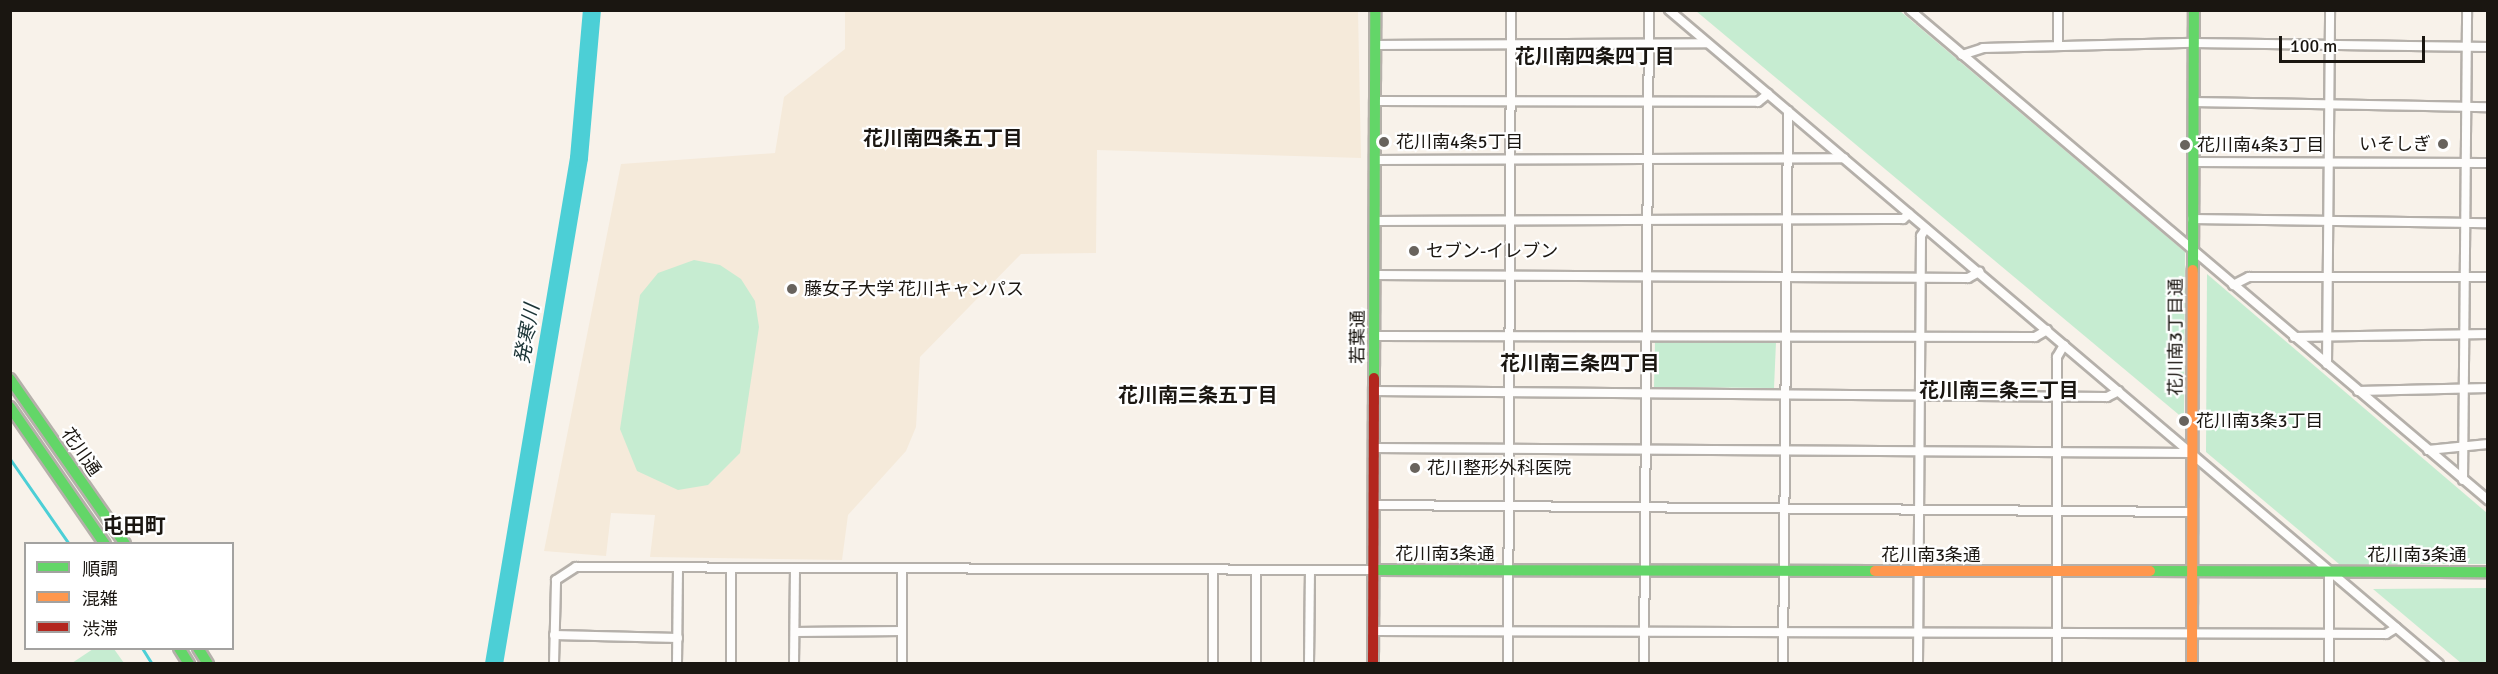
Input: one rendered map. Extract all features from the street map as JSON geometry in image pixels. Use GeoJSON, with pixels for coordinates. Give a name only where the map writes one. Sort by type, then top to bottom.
{"type":"FeatureCollection","features":[{"type":"Feature","properties":{"kind":"street","name":"若葉通"},"geometry":{"type":"LineString","coordinates":[[1373,663],[1375,10]]}},
{"type":"Feature","properties":{"kind":"street"},"geometry":{"type":"LineString","coordinates":[[1508,663],[1511,10]]}},
{"type":"Feature","properties":{"kind":"street"},"geometry":{"type":"LineString","coordinates":[[1644,663],[1649,10]]}},
{"type":"Feature","properties":{"kind":"street"},"geometry":{"type":"LineString","coordinates":[[1669,10],[2439,663]]}},
{"type":"Feature","properties":{"kind":"street"},"geometry":{"type":"LineString","coordinates":[[1910,10],[1920,15],[1962,55],[2487,500]]}},
{"type":"Feature","properties":{"kind":"street"},"geometry":{"type":"LineString","coordinates":[[2058,10],[2058,46]]}},
{"type":"Feature","properties":{"kind":"street","name":"花川南3丁目通"},"geometry":{"type":"LineString","coordinates":[[2192,663],[2194,10]]}},
{"type":"Feature","properties":{"kind":"street"},"geometry":{"type":"LineString","coordinates":[[2327,364],[2330,10]]}},
{"type":"Feature","properties":{"kind":"street"},"geometry":{"type":"LineString","coordinates":[[2463,480],[2467,10]]}},
{"type":"Feature","properties":{"kind":"street"},"geometry":{"type":"LineString","coordinates":[[1375,45],[1510,42],[1707,43]]}},
{"type":"Feature","properties":{"kind":"street"},"geometry":{"type":"LineString","coordinates":[[1962,55],[1983,48],[2194,43],[2330,47],[2487,47]]}},
{"type":"Feature","properties":{"kind":"street"},"geometry":{"type":"LineString","coordinates":[[1375,101],[1758,102],[1768,94]]}},
{"type":"Feature","properties":{"kind":"street"},"geometry":{"type":"LineString","coordinates":[[2193,102],[2487,107]]}},
{"type":"Feature","properties":{"kind":"street"},"geometry":{"type":"LineString","coordinates":[[1783,663],[1785,161],[1788,111]]}},
{"type":"Feature","properties":{"kind":"street"},"geometry":{"type":"LineString","coordinates":[[1375,160],[1785,161],[1844,158]]}},
{"type":"Feature","properties":{"kind":"street"},"geometry":{"type":"LineString","coordinates":[[2193,162],[2487,163]]}},
{"type":"Feature","properties":{"kind":"street"},"geometry":{"type":"LineString","coordinates":[[1375,220],[1903,219],[1909,214]]}},
{"type":"Feature","properties":{"kind":"street"},"geometry":{"type":"LineString","coordinates":[[2192,219],[2327,223],[2487,223]]}},
{"type":"Feature","properties":{"kind":"street"},"geometry":{"type":"LineString","coordinates":[[1918,663],[1921,277],[1926,228]]}},
{"type":"Feature","properties":{"kind":"street"},"geometry":{"type":"LineString","coordinates":[[1375,275],[1784,275],[1968,278],[1978,272]]}},
{"type":"Feature","properties":{"kind":"street"},"geometry":{"type":"LineString","coordinates":[[2233,285],[2249,277],[2487,277]]}},
{"type":"Feature","properties":{"kind":"street"},"geometry":{"type":"LineString","coordinates":[[1375,336],[1509,333],[1647,336],[2036,337],[2047,330]]}},
{"type":"Feature","properties":{"kind":"street"},"geometry":{"type":"LineString","coordinates":[[2294,337],[2327,333],[2487,334]]}},
{"type":"Feature","properties":{"kind":"street"},"geometry":{"type":"LineString","coordinates":[[2056,663],[2057,357],[2064,345]]}},
{"type":"Feature","properties":{"kind":"street","name":"花川通"},"geometry":{"type":"LineString","coordinates":[[10,379],[124,542]]}},
{"type":"Feature","properties":{"kind":"street"},"geometry":{"type":"LineString","coordinates":[[2358,391],[2487,388]]}},
{"type":"Feature","properties":{"kind":"street"},"geometry":{"type":"LineString","coordinates":[[1374,391],[1920,393],[2106,397],[2119,391]]}},
{"type":"Feature","properties":{"kind":"street","name":"花川通"},"geometry":{"type":"LineString","coordinates":[[10,407],[104,542]]}},
{"type":"Feature","properties":{"kind":"street"},"geometry":{"type":"LineString","coordinates":[[2428,450],[2463,444],[2487,444]]}},
{"type":"Feature","properties":{"kind":"street"},"geometry":{"type":"LineString","coordinates":[[1374,448],[2192,453]]}},
{"type":"Feature","properties":{"kind":"street"},"geometry":{"type":"LineString","coordinates":[[1374,505],[1509,507],[1784,505],[2192,512]]}},
{"type":"Feature","properties":{"kind":"street"},"geometry":{"type":"LineString","coordinates":[[677,663],[678,567]]}},
{"type":"Feature","properties":{"kind":"street"},"geometry":{"type":"LineString","coordinates":[[554,663],[554,589],[559,574],[567,570],[731,567],[1374,570]]}},
{"type":"Feature","properties":{"kind":"street"},"geometry":{"type":"LineString","coordinates":[[731,567],[731,663]]}},
{"type":"Feature","properties":{"kind":"street"},"geometry":{"type":"LineString","coordinates":[[794,663],[795,568]]}},
{"type":"Feature","properties":{"kind":"street"},"geometry":{"type":"LineString","coordinates":[[902,568],[902,663]]}},
{"type":"Feature","properties":{"kind":"street"},"geometry":{"type":"LineString","coordinates":[[1213,570],[1213,663]]}},
{"type":"Feature","properties":{"kind":"street"},"geometry":{"type":"LineString","coordinates":[[1256,570],[1256,663]]}},
{"type":"Feature","properties":{"kind":"street"},"geometry":{"type":"LineString","coordinates":[[1309,663],[1310,570]]}},
{"type":"Feature","properties":{"kind":"street","name":"花川南3条通"},"geometry":{"type":"LineString","coordinates":[[1374,570],[2487,572]]}},
{"type":"Feature","properties":{"kind":"street"},"geometry":{"type":"LineString","coordinates":[[2329,572],[2329,663]]}},
{"type":"Feature","properties":{"kind":"street"},"geometry":{"type":"LineString","coordinates":[[1374,631],[2386,634],[2396,628]]}},
{"type":"Feature","properties":{"kind":"street"},"geometry":{"type":"LineString","coordinates":[[795,632],[902,631]]}},
{"type":"Feature","properties":{"kind":"street"},"geometry":{"type":"LineString","coordinates":[[554,635],[678,638]]}},
{"type":"Feature","properties":{"kind":"street"},"geometry":{"type":"LineString","coordinates":[[180,650],[189,663]]}},
{"type":"Feature","properties":{"kind":"street"},"geometry":{"type":"LineString","coordinates":[[199,650],[208,663]]}},
{"type":"Feature","properties":{"kind":"shaded area","name":"藤女子大学 花川キャンパス"},"geometry":{"type":"Polygon","coordinates":[[[845,11],[1358,11],[1361,158],[1097,150],[1096,253],[1021,254],[920,357],[916,427],[906,451],[848,515],[842,560],[650,557],[655,515],[611,513],[606,556],[544,551],[621,164],[775,153],[784,97],[845,49],[845,11]]]}},
{"type":"Feature","properties":{"kind":"green space"},"geometry":{"type":"Polygon","coordinates":[[[1696,11],[1900,11],[2185,252],[2184,419],[1696,11]]]}},
{"type":"Feature","properties":{"kind":"green space"},"geometry":{"type":"Polygon","coordinates":[[[694,260],[720,265],[741,279],[755,301],[759,327],[740,453],[708,485],[678,490],[637,471],[620,429],[640,295],[658,273],[694,260]]]}},
{"type":"Feature","properties":{"kind":"green space"},"geometry":{"type":"Polygon","coordinates":[[[2207,274],[2487,513],[2487,564],[2339,564],[2206,452],[2207,274]]]}},
{"type":"Feature","properties":{"kind":"green space"},"geometry":{"type":"Polygon","coordinates":[[[1655,342],[1776,342],[1774,388],[1654,387],[1655,342]]]}},
{"type":"Feature","properties":{"kind":"green space"},"geometry":{"type":"Polygon","coordinates":[[[2487,588],[2487,664],[2461,663],[2373,589],[2487,588]]]}},
{"type":"Feature","properties":{"kind":"green space"},"geometry":{"type":"Polygon","coordinates":[[[92,650],[115,650],[124,663],[72,663],[92,650]]]}},
{"type":"Feature","properties":{"kind":"waterway","name":"発寒川"},"geometry":{"type":"LineString","coordinates":[[494,664],[579,158],[592,10]]}},
{"type":"Feature","properties":{"kind":"waterway"},"geometry":{"type":"LineString","coordinates":[[10,459],[68,542]]}},
{"type":"Feature","properties":{"kind":"waterway"},"geometry":{"type":"LineString","coordinates":[[143,650],[152,664]]}},
{"type":"Feature","properties":{"kind":"traffic: fast"},"geometry":{"type":"LineString","coordinates":[[1374,378],[1375,10]]}},
{"type":"Feature","properties":{"kind":"traffic: fast"},"geometry":{"type":"LineString","coordinates":[[2193,270],[2194,10]]}},
{"type":"Feature","properties":{"kind":"traffic: fast"},"geometry":{"type":"LineString","coordinates":[[10,379],[124,542]]}},
{"type":"Feature","properties":{"kind":"traffic: fast"},"geometry":{"type":"LineString","coordinates":[[10,407],[104,542]]}},
{"type":"Feature","properties":{"kind":"traffic: fast"},"geometry":{"type":"LineString","coordinates":[[1374,570],[1875,571]]}},
{"type":"Feature","properties":{"kind":"traffic: fast"},"geometry":{"type":"LineString","coordinates":[[2150,571],[2488,572]]}},
{"type":"Feature","properties":{"kind":"traffic: fast"},"geometry":{"type":"LineString","coordinates":[[180,650],[189,664]]}},
{"type":"Feature","properties":{"kind":"traffic: fast"},"geometry":{"type":"LineString","coordinates":[[199,650],[208,664]]}},
{"type":"Feature","properties":{"kind":"traffic: slow"},"geometry":{"type":"LineString","coordinates":[[2192,664],[2193,270]]}},
{"type":"Feature","properties":{"kind":"traffic: slow"},"geometry":{"type":"LineString","coordinates":[[1875,571],[2150,571]]}},
{"type":"Feature","properties":{"kind":"traffic: jam"},"geometry":{"type":"LineString","coordinates":[[1373,664],[1374,378]]}},
{"type":"Feature","properties":{"kind":"place","name":"花川南4条5丁目"},"geometry":{"type":"Point","coordinates":[1384,142]}},
{"type":"Feature","properties":{"kind":"place","name":"いそしぎ"},"geometry":{"type":"Point","coordinates":[2443,144]}},
{"type":"Feature","properties":{"kind":"place","name":"花川南4条3丁目"},"geometry":{"type":"Point","coordinates":[2185,145]}},
{"type":"Feature","properties":{"kind":"place","name":"セブン-イレブン"},"geometry":{"type":"Point","coordinates":[1414,251]}},
{"type":"Feature","properties":{"kind":"place","name":"藤女子大学 花川キャンパス"},"geometry":{"type":"Point","coordinates":[792,289]}},
{"type":"Feature","properties":{"kind":"place","name":"花川南3条3丁目"},"geometry":{"type":"Point","coordinates":[2184,421]}},
{"type":"Feature","properties":{"kind":"place","name":"花川整形外科医院"},"geometry":{"type":"Point","coordinates":[1415,468]}},
{"type":"Feature","properties":{"kind":"district","name":"花川南四条四丁目"},"geometry":{"type":"Point","coordinates":[1595,56]}},
{"type":"Feature","properties":{"kind":"district","name":"花川南四条五丁目"},"geometry":{"type":"Point","coordinates":[943,138]}},
{"type":"Feature","properties":{"kind":"district","name":"花川南三条四丁目"},"geometry":{"type":"Point","coordinates":[1580,363]}},
{"type":"Feature","properties":{"kind":"district","name":"花川南三条三丁目"},"geometry":{"type":"Point","coordinates":[1999,390]}},
{"type":"Feature","properties":{"kind":"district","name":"花川南三条五丁目"},"geometry":{"type":"Point","coordinates":[1198,395]}},
{"type":"Feature","properties":{"kind":"district","name":"屯田町"},"geometry":{"type":"Point","coordinates":[134,526]}}]}
